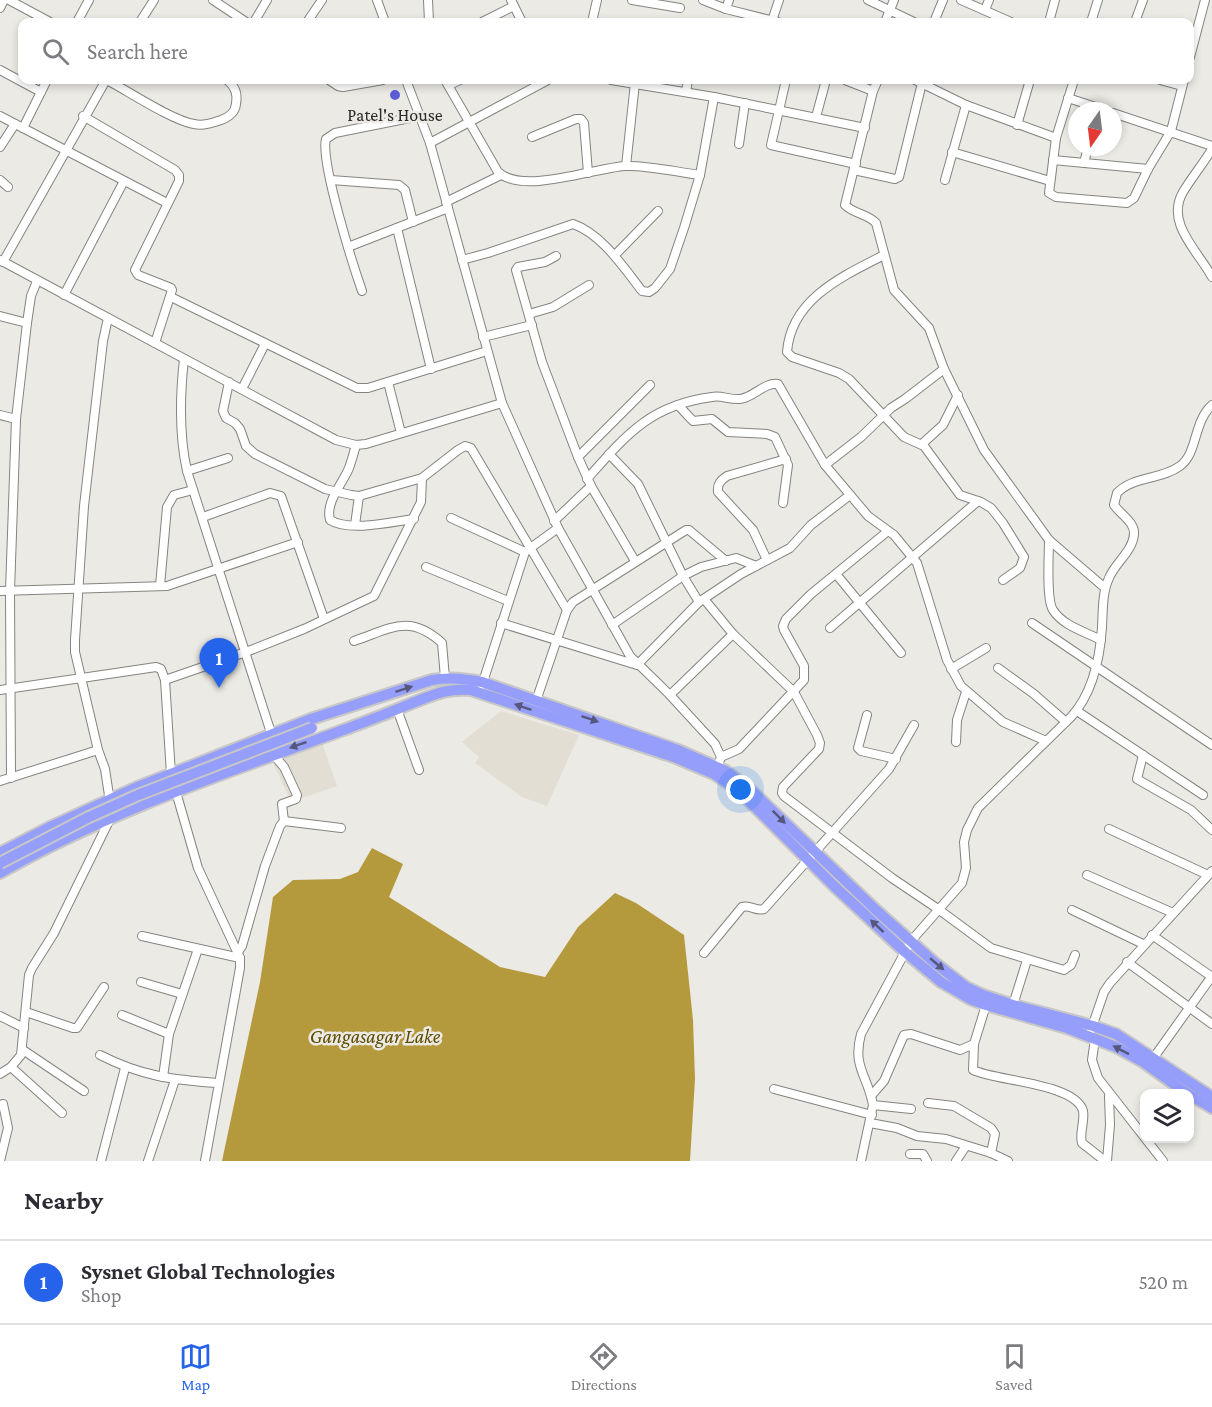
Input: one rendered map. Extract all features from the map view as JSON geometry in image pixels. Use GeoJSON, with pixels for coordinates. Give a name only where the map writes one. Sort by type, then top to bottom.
{"type":"FeatureCollection","features":[{"type":"Feature","properties":{"kind":"highway"},"geometry":{"type":"LineString","coordinates":[[0,853],[110,798],[171,774],[311,719],[432,680],[445,678],[536,700],[717,766],[733,775],[752,791],[905,952],[941,982],[970,999],[986,1005],[1125,1039],[1183,1089]]}},
{"type":"Feature","properties":{"kind":"highway"},"geometry":{"type":"LineString","coordinates":[[0,873],[33,854],[111,818],[448,689],[481,687],[674,757],[717,766]]}},
{"type":"Feature","properties":{"kind":"highway"},"geometry":{"type":"LineString","coordinates":[[0,863],[89,817],[138,795],[312,728],[348,707]]}},
{"type":"Feature","properties":{"kind":"highway"},"geometry":{"type":"LineString","coordinates":[[312,728],[321,730],[354,726]]}},
{"type":"Feature","properties":{"kind":"highway"},"geometry":{"type":"LineString","coordinates":[[811,855],[966,987],[1093,1033]]}},
{"type":"Feature","properties":{"kind":"highway"},"geometry":{"type":"LineString","coordinates":[[1150,1062],[1212,1096]]}},
{"type":"Feature","properties":{"kind":"highway"},"geometry":{"type":"LineString","coordinates":[[1194,1097],[1212,1108]]}},
{"type":"Feature","properties":{"kind":"street"},"geometry":{"type":"LineString","coordinates":[[0,8],[6,0],[42,18]]}},
{"type":"Feature","properties":{"kind":"street"},"geometry":{"type":"LineString","coordinates":[[79,18],[89,0]]}},
{"type":"Feature","properties":{"kind":"street"},"geometry":{"type":"LineString","coordinates":[[144,18],[154,0]]}},
{"type":"Feature","properties":{"kind":"street"},"geometry":{"type":"LineString","coordinates":[[213,0],[240,18]]}},
{"type":"Feature","properties":{"kind":"street"},"geometry":{"type":"LineString","coordinates":[[256,18],[267,0]]}},
{"type":"Feature","properties":{"kind":"street"},"geometry":{"type":"LineString","coordinates":[[310,18],[322,0]]}},
{"type":"Feature","properties":{"kind":"street"},"geometry":{"type":"LineString","coordinates":[[376,0],[383,18]]}},
{"type":"Feature","properties":{"kind":"street"},"geometry":{"type":"LineString","coordinates":[[428,0],[429,18]]}},
{"type":"Feature","properties":{"kind":"street"},"geometry":{"type":"LineString","coordinates":[[593,18],[597,0]]}},
{"type":"Feature","properties":{"kind":"street"},"geometry":{"type":"LineString","coordinates":[[632,0],[680,8]]}},
{"type":"Feature","properties":{"kind":"street"},"geometry":{"type":"LineString","coordinates":[[703,0],[760,18]]}},
{"type":"Feature","properties":{"kind":"street"},"geometry":{"type":"LineString","coordinates":[[726,9],[729,0]]}},
{"type":"Feature","properties":{"kind":"street"},"geometry":{"type":"LineString","coordinates":[[776,18],[779,0]]}},
{"type":"Feature","properties":{"kind":"street"},"geometry":{"type":"LineString","coordinates":[[867,0],[905,18]]}},
{"type":"Feature","properties":{"kind":"street"},"geometry":{"type":"LineString","coordinates":[[887,18],[894,0]]}},
{"type":"Feature","properties":{"kind":"street"},"geometry":{"type":"LineString","coordinates":[[936,18],[943,0]]}},
{"type":"Feature","properties":{"kind":"street"},"geometry":{"type":"LineString","coordinates":[[961,0],[1002,18]]}},
{"type":"Feature","properties":{"kind":"street"},"geometry":{"type":"LineString","coordinates":[[985,10],[989,0]]}},
{"type":"Feature","properties":{"kind":"street"},"geometry":{"type":"LineString","coordinates":[[1050,18],[1055,0]]}},
{"type":"Feature","properties":{"kind":"street"},"geometry":{"type":"LineString","coordinates":[[1092,18],[1098,0]]}},
{"type":"Feature","properties":{"kind":"street"},"geometry":{"type":"LineString","coordinates":[[1136,18],[1143,0]]}},
{"type":"Feature","properties":{"kind":"street"},"geometry":{"type":"LineString","coordinates":[[1194,41],[1204,0]]}},
{"type":"Feature","properties":{"kind":"street"},"geometry":{"type":"LineString","coordinates":[[488,18],[512,3],[520,18]]}},
{"type":"Feature","properties":{"kind":"street"},"geometry":{"type":"LineString","coordinates":[[0,70],[18,80]]}},
{"type":"Feature","properties":{"kind":"street"},"geometry":{"type":"LineString","coordinates":[[26,84],[41,92]]}},
{"type":"Feature","properties":{"kind":"street"},"geometry":{"type":"LineString","coordinates":[[23,128],[45,84]]}},
{"type":"Feature","properties":{"kind":"street"},"geometry":{"type":"LineString","coordinates":[[104,84],[2,261],[336,440],[356,445],[502,403]]}},
{"type":"Feature","properties":{"kind":"street"},"geometry":{"type":"LineString","coordinates":[[114,84],[183,121],[200,125],[229,117],[233,112],[237,96],[232,84]]}},
{"type":"Feature","properties":{"kind":"street"},"geometry":{"type":"LineString","coordinates":[[336,84],[343,87],[360,84]]}},
{"type":"Feature","properties":{"kind":"street"},"geometry":{"type":"LineString","coordinates":[[408,84],[430,143],[502,403],[556,525],[612,625],[637,664],[670,695],[715,744],[717,766]]}},
{"type":"Feature","properties":{"kind":"street"},"geometry":{"type":"LineString","coordinates":[[448,84],[501,175],[533,181],[626,166],[700,175]]}},
{"type":"Feature","properties":{"kind":"street"},"geometry":{"type":"LineString","coordinates":[[430,143],[540,84]]}},
{"type":"Feature","properties":{"kind":"street"},"geometry":{"type":"LineString","coordinates":[[626,166],[635,84]]}},
{"type":"Feature","properties":{"kind":"street"},"geometry":{"type":"LineString","coordinates":[[641,84],[865,128]]}},
{"type":"Feature","properties":{"kind":"street"},"geometry":{"type":"LineString","coordinates":[[686,92],[687,84]]}},
{"type":"Feature","properties":{"kind":"street"},"geometry":{"type":"LineString","coordinates":[[785,84],[771,146],[895,179],[899,177],[917,84]]}},
{"type":"Feature","properties":{"kind":"street"},"geometry":{"type":"LineString","coordinates":[[816,117],[825,84]]}},
{"type":"Feature","properties":{"kind":"street"},"geometry":{"type":"LineString","coordinates":[[855,84],[873,91]]}},
{"type":"Feature","properties":{"kind":"street"},"geometry":{"type":"LineString","coordinates":[[876,84],[845,206],[873,219],[876,223],[894,290],[929,328],[944,369],[984,450],[1049,540],[1105,588]]}},
{"type":"Feature","properties":{"kind":"street"},"geometry":{"type":"LineString","coordinates":[[924,84],[966,105],[1056,138]]}},
{"type":"Feature","properties":{"kind":"street"},"geometry":{"type":"LineString","coordinates":[[1017,125],[1028,84]]}},
{"type":"Feature","properties":{"kind":"street"},"geometry":{"type":"LineString","coordinates":[[1073,84],[1056,138],[1048,190],[1052,196],[1127,203],[1134,198],[1171,131],[1183,84]]}},
{"type":"Feature","properties":{"kind":"street"},"geometry":{"type":"LineString","coordinates":[[462,260],[573,224],[615,255],[642,291],[649,292],[670,269],[700,175],[714,97]]}},
{"type":"Feature","properties":{"kind":"street"},"geometry":{"type":"LineString","coordinates":[[1068,98],[1079,102]]}},
{"type":"Feature","properties":{"kind":"street"},"geometry":{"type":"LineString","coordinates":[[740,144],[744,103]]}},
{"type":"Feature","properties":{"kind":"street"},"geometry":{"type":"LineString","coordinates":[[945,180],[966,105]]}},
{"type":"Feature","properties":{"kind":"street"},"geometry":{"type":"LineString","coordinates":[[0,116],[167,203]]}},
{"type":"Feature","properties":{"kind":"street"},"geometry":{"type":"LineString","coordinates":[[84,116],[175,170],[180,178],[135,270],[138,275],[171,288],[171,297],[155,343]]}},
{"type":"Feature","properties":{"kind":"street"},"geometry":{"type":"LineString","coordinates":[[362,291],[331,180],[325,149],[326,139],[330,136],[420,116]]}},
{"type":"Feature","properties":{"kind":"street"},"geometry":{"type":"LineString","coordinates":[[1122,116],[1212,147],[1183,192],[1176,210],[1180,227],[1212,277]]}},
{"type":"Feature","properties":{"kind":"street"},"geometry":{"type":"LineString","coordinates":[[532,137],[581,119],[584,123],[588,172]]}},
{"type":"Feature","properties":{"kind":"street"},"geometry":{"type":"LineString","coordinates":[[0,147],[15,124]]}},
{"type":"Feature","properties":{"kind":"street"},"geometry":{"type":"LineString","coordinates":[[952,152],[1050,181]]}},
{"type":"Feature","properties":{"kind":"street"},"geometry":{"type":"LineString","coordinates":[[1084,163],[1086,156]]}},
{"type":"Feature","properties":{"kind":"street"},"geometry":{"type":"LineString","coordinates":[[1053,160],[1148,169]]}},
{"type":"Feature","properties":{"kind":"street"},"geometry":{"type":"LineString","coordinates":[[348,247],[413,222],[501,175]]}},
{"type":"Feature","properties":{"kind":"street"},"geometry":{"type":"LineString","coordinates":[[0,180],[8,187]]}},
{"type":"Feature","properties":{"kind":"street"},"geometry":{"type":"LineString","coordinates":[[331,180],[399,185],[405,190],[413,222]]}},
{"type":"Feature","properties":{"kind":"street"},"geometry":{"type":"LineString","coordinates":[[64,295],[124,181]]}},
{"type":"Feature","properties":{"kind":"street"},"geometry":{"type":"LineString","coordinates":[[615,255],[658,211]]}},
{"type":"Feature","properties":{"kind":"street"},"geometry":{"type":"LineString","coordinates":[[397,228],[431,369]]}},
{"type":"Feature","properties":{"kind":"street"},"geometry":{"type":"LineString","coordinates":[[884,255],[831,283],[815,296],[798,319],[787,352],[792,357],[845,376],[907,439],[922,444],[956,492],[991,508],[1003,522],[1024,557],[1020,568],[1003,580]]}},
{"type":"Feature","properties":{"kind":"street"},"geometry":{"type":"LineString","coordinates":[[556,256],[545,262],[517,268],[542,362],[578,457],[589,482],[635,561]]}},
{"type":"Feature","properties":{"kind":"street"},"geometry":{"type":"LineString","coordinates":[[11,778],[10,591],[16,419],[31,296],[37,280]]}},
{"type":"Feature","properties":{"kind":"street"},"geometry":{"type":"LineString","coordinates":[[529,314],[553,308],[588,285]]}},
{"type":"Feature","properties":{"kind":"street"},"geometry":{"type":"LineString","coordinates":[[171,297],[357,388],[368,388],[487,351]]}},
{"type":"Feature","properties":{"kind":"street"},"geometry":{"type":"LineString","coordinates":[[0,316],[27,324]]}},
{"type":"Feature","properties":{"kind":"street"},"geometry":{"type":"LineString","coordinates":[[0,1074],[19,1060],[23,1050],[29,975],[32,968],[54,933],[111,818],[105,769],[98,750],[75,652],[85,494],[103,341],[108,318]]}},
{"type":"Feature","properties":{"kind":"street"},"geometry":{"type":"LineString","coordinates":[[483,337],[532,325]]}},
{"type":"Feature","properties":{"kind":"street"},"geometry":{"type":"LineString","coordinates":[[242,390],[265,344]]}},
{"type":"Feature","properties":{"kind":"street"},"geometry":{"type":"LineString","coordinates":[[184,359],[181,383],[184,457],[187,471],[272,735],[277,759],[286,771],[297,795],[296,799],[282,804],[284,821],[265,866],[239,955]]}},
{"type":"Feature","properties":{"kind":"street"},"geometry":{"type":"LineString","coordinates":[[825,465],[861,437],[882,415],[944,369]]}},
{"type":"Feature","properties":{"kind":"street"},"geometry":{"type":"LineString","coordinates":[[229,382],[223,411],[240,429],[249,450],[311,483],[335,492],[358,496],[422,478],[458,450],[465,446],[471,448],[527,550],[567,610]]}},
{"type":"Feature","properties":{"kind":"street"},"geometry":{"type":"LineString","coordinates":[[388,382],[401,433]]}},
{"type":"Feature","properties":{"kind":"street"},"geometry":{"type":"LineString","coordinates":[[481,687],[527,550],[556,525],[609,454],[640,423],[662,410],[713,396],[743,399],[771,384],[778,384],[825,465],[868,516],[888,531],[913,556],[920,568],[951,669],[966,692],[1009,726],[1046,741]]}},
{"type":"Feature","properties":{"kind":"street"},"geometry":{"type":"LineString","coordinates":[[578,457],[650,385]]}},
{"type":"Feature","properties":{"kind":"street"},"geometry":{"type":"LineString","coordinates":[[922,444],[943,425],[958,396]]}},
{"type":"Feature","properties":{"kind":"street"},"geometry":{"type":"LineString","coordinates":[[678,405],[690,420],[712,419],[728,432],[772,434],[778,440],[786,459],[788,472],[783,503]]}},
{"type":"Feature","properties":{"kind":"street"},"geometry":{"type":"LineString","coordinates":[[861,1161],[873,1105],[859,1068],[857,1049],[861,1034],[911,941],[957,890],[965,876],[964,842],[978,808],[1077,711],[1086,695],[1096,667],[1101,640],[1105,588],[1114,568],[1131,545],[1134,532],[1132,526],[1114,505],[1116,493],[1128,484],[1180,466],[1189,454],[1202,417],[1212,405]]}},
{"type":"Feature","properties":{"kind":"street"},"geometry":{"type":"LineString","coordinates":[[0,415],[16,419]]}},
{"type":"Feature","properties":{"kind":"street"},"geometry":{"type":"LineString","coordinates":[[356,445],[349,469],[335,492],[329,518],[335,523],[355,525],[414,519]]}},
{"type":"Feature","properties":{"kind":"street"},"geometry":{"type":"LineString","coordinates":[[609,454],[638,484],[683,576],[701,601],[794,692],[817,735],[820,746],[783,787],[782,793],[892,878],[991,948],[1064,970],[1071,965],[1075,955]]}},
{"type":"Feature","properties":{"kind":"street"},"geometry":{"type":"LineString","coordinates":[[187,471],[228,458]]}},
{"type":"Feature","properties":{"kind":"street"},"geometry":{"type":"LineString","coordinates":[[767,560],[753,530],[718,492],[717,487],[727,476],[786,459]]}},
{"type":"Feature","properties":{"kind":"street"},"geometry":{"type":"LineString","coordinates":[[165,680],[246,652],[374,596],[421,502],[422,478]]}},
{"type":"Feature","properties":{"kind":"street"},"geometry":{"type":"LineString","coordinates":[[159,586],[167,507],[174,495],[193,490]]}},
{"type":"Feature","properties":{"kind":"street"},"geometry":{"type":"LineString","coordinates":[[202,517],[270,493],[276,494],[283,500],[324,619]]}},
{"type":"Feature","properties":{"kind":"street"},"geometry":{"type":"LineString","coordinates":[[637,664],[701,601],[756,566],[790,548],[811,525],[850,495]]}},
{"type":"Feature","properties":{"kind":"street"},"geometry":{"type":"LineString","coordinates":[[355,525],[358,496]]}},
{"type":"Feature","properties":{"kind":"street"},"geometry":{"type":"LineString","coordinates":[[830,628],[978,501]]}},
{"type":"Feature","properties":{"kind":"street"},"geometry":{"type":"LineString","coordinates":[[451,518],[527,550]]}},
{"type":"Feature","properties":{"kind":"street"},"geometry":{"type":"LineString","coordinates":[[536,700],[567,610],[592,590],[683,531],[689,530],[726,561]]}},
{"type":"Feature","properties":{"kind":"street"},"geometry":{"type":"LineString","coordinates":[[717,766],[739,749],[804,680],[805,670],[784,630],[784,622],[811,594],[888,531]]}},
{"type":"Feature","properties":{"kind":"street"},"geometry":{"type":"LineString","coordinates":[[1049,540],[1048,567],[1052,609],[1062,620],[1101,640]]}},
{"type":"Feature","properties":{"kind":"street"},"geometry":{"type":"LineString","coordinates":[[0,591],[159,586],[177,583],[298,542]]}},
{"type":"Feature","properties":{"kind":"street"},"geometry":{"type":"LineString","coordinates":[[612,625],[683,576],[701,567],[741,559],[756,566]]}},
{"type":"Feature","properties":{"kind":"street"},"geometry":{"type":"LineString","coordinates":[[426,567],[508,601]]}},
{"type":"Feature","properties":{"kind":"street"},"geometry":{"type":"LineString","coordinates":[[836,574],[901,653]]}},
{"type":"Feature","properties":{"kind":"street"},"geometry":{"type":"LineString","coordinates":[[501,623],[637,664]]}},
{"type":"Feature","properties":{"kind":"street"},"geometry":{"type":"LineString","coordinates":[[1032,623],[1212,745]]}},
{"type":"Feature","properties":{"kind":"street"},"geometry":{"type":"LineString","coordinates":[[354,641],[402,625],[418,626],[442,643],[445,678]]}},
{"type":"Feature","properties":{"kind":"street"},"geometry":{"type":"LineString","coordinates":[[670,695],[733,634]]}},
{"type":"Feature","properties":{"kind":"street"},"geometry":{"type":"LineString","coordinates":[[951,669],[986,648]]}},
{"type":"Feature","properties":{"kind":"street"},"geometry":{"type":"LineString","coordinates":[[0,690],[156,667],[163,672],[165,680],[171,774]]}},
{"type":"Feature","properties":{"kind":"street"},"geometry":{"type":"LineString","coordinates":[[998,668],[1034,694],[1066,722]]}},
{"type":"Feature","properties":{"kind":"street"},"geometry":{"type":"LineString","coordinates":[[956,742],[957,720],[966,692]]}},
{"type":"Feature","properties":{"kind":"street"},"geometry":{"type":"LineString","coordinates":[[397,709],[419,770]]}},
{"type":"Feature","properties":{"kind":"street"},"geometry":{"type":"LineString","coordinates":[[1077,711],[1203,795]]}},
{"type":"Feature","properties":{"kind":"street"},"geometry":{"type":"LineString","coordinates":[[867,716],[858,748],[896,759]]}},
{"type":"Feature","properties":{"kind":"street"},"geometry":{"type":"LineString","coordinates":[[704,953],[742,907],[764,909],[875,785],[896,759],[914,725]]}},
{"type":"Feature","properties":{"kind":"street"},"geometry":{"type":"LineString","coordinates":[[0,781],[98,750]]}},
{"type":"Feature","properties":{"kind":"street"},"geometry":{"type":"LineString","coordinates":[[1143,755],[1137,779],[1191,810],[1212,830]]}},
{"type":"Feature","properties":{"kind":"street"},"geometry":{"type":"LineString","coordinates":[[176,792],[198,868],[239,955],[240,968],[206,1161]]}},
{"type":"Feature","properties":{"kind":"street"},"geometry":{"type":"LineString","coordinates":[[284,821],[341,828]]}},
{"type":"Feature","properties":{"kind":"street"},"geometry":{"type":"LineString","coordinates":[[1109,829],[1210,873],[1143,944],[1104,992],[1093,1033],[1093,1066],[1098,1078],[1109,1095],[1163,1161]]}},
{"type":"Feature","properties":{"kind":"street"},"geometry":{"type":"LineString","coordinates":[[1088,875],[1173,913]]}},
{"type":"Feature","properties":{"kind":"street"},"geometry":{"type":"LineString","coordinates":[[1072,910],[1143,944]]}},
{"type":"Feature","properties":{"kind":"street"},"geometry":{"type":"LineString","coordinates":[[1150,1062],[1212,976],[1152,935]]}},
{"type":"Feature","properties":{"kind":"street"},"geometry":{"type":"LineString","coordinates":[[142,936],[198,949],[239,955]]}},
{"type":"Feature","properties":{"kind":"street"},"geometry":{"type":"LineString","coordinates":[[163,1077],[169,1034],[198,949]]}},
{"type":"Feature","properties":{"kind":"street"},"geometry":{"type":"LineString","coordinates":[[1012,1005],[1027,960]]}},
{"type":"Feature","properties":{"kind":"street"},"geometry":{"type":"LineString","coordinates":[[1127,962],[1212,1024]]}},
{"type":"Feature","properties":{"kind":"street"},"geometry":{"type":"LineString","coordinates":[[141,982],[182,994]]}},
{"type":"Feature","properties":{"kind":"street"},"geometry":{"type":"LineString","coordinates":[[26,1012],[77,1028],[104,987]]}},
{"type":"Feature","properties":{"kind":"street"},"geometry":{"type":"LineString","coordinates":[[986,1005],[974,1044],[972,1067],[976,1071],[1040,1086],[1076,1101],[1082,1110],[1082,1143],[1106,1161]]}},
{"type":"Feature","properties":{"kind":"street"},"geometry":{"type":"LineString","coordinates":[[122,1015],[169,1034]]}},
{"type":"Feature","properties":{"kind":"street"},"geometry":{"type":"LineString","coordinates":[[0,1016],[24,1028]]}},
{"type":"Feature","properties":{"kind":"street"},"geometry":{"type":"LineString","coordinates":[[871,1096],[884,1081],[904,1035],[911,1034],[960,1050],[974,1044]]}},
{"type":"Feature","properties":{"kind":"street"},"geometry":{"type":"LineString","coordinates":[[23,1050],[84,1091]]}},
{"type":"Feature","properties":{"kind":"street"},"geometry":{"type":"LineString","coordinates":[[100,1055],[125,1068],[175,1080],[218,1083]]}},
{"type":"Feature","properties":{"kind":"street"},"geometry":{"type":"LineString","coordinates":[[11,1067],[62,1113]]}},
{"type":"Feature","properties":{"kind":"street"},"geometry":{"type":"LineString","coordinates":[[100,1161],[125,1068]]}},
{"type":"Feature","properties":{"kind":"street"},"geometry":{"type":"LineString","coordinates":[[148,1161],[175,1080]]}},
{"type":"Feature","properties":{"kind":"street"},"geometry":{"type":"LineString","coordinates":[[774,1089],[917,1136],[946,1139],[991,1153],[1008,1161]]}},
{"type":"Feature","properties":{"kind":"street"},"geometry":{"type":"LineString","coordinates":[[1106,1161],[1110,1125],[1109,1095]]}},
{"type":"Feature","properties":{"kind":"street"},"geometry":{"type":"LineString","coordinates":[[928,1103],[954,1106],[992,1128],[995,1134],[991,1153]]}},
{"type":"Feature","properties":{"kind":"street"},"geometry":{"type":"LineString","coordinates":[[3,1104],[8,1128],[0,1158],[11,1161]]}},
{"type":"Feature","properties":{"kind":"street"},"geometry":{"type":"LineString","coordinates":[[873,1105],[911,1108]]}},
{"type":"Feature","properties":{"kind":"street"},"geometry":{"type":"LineString","coordinates":[[956,1161],[966,1146]]}},
{"type":"Feature","properties":{"kind":"street"},"geometry":{"type":"LineString","coordinates":[[910,1154],[923,1154],[927,1161]]}},
{"type":"Feature","properties":{"kind":"shaded area"},"geometry":{"type":"Polygon","coordinates":[[[501,711],[579,735],[547,806],[522,797],[475,763],[479,757],[462,742],[501,711]]]}},
{"type":"Feature","properties":{"kind":"shaded area"},"geometry":{"type":"Polygon","coordinates":[[[321,740],[337,786],[291,802],[271,758],[321,740]]]}},
{"type":"Feature","properties":{"kind":"water","name":"Gangasagar Lake"},"geometry":{"type":"Polygon","coordinates":[[[372,848],[403,864],[389,897],[500,967],[545,977],[578,927],[615,893],[636,903],[684,935],[693,1020],[695,1079],[690,1161],[222,1161],[260,982],[273,897],[293,880],[340,879],[358,872],[372,848]]]}},
{"type":"Feature","properties":{"kind":"place","name":"Patel's House"},"geometry":{"type":"Point","coordinates":[395,95]}},
{"type":"Feature","properties":{"kind":"place","name":"Sysnet Global Technologies"},"geometry":{"type":"Point","coordinates":[219,688]}}]}
